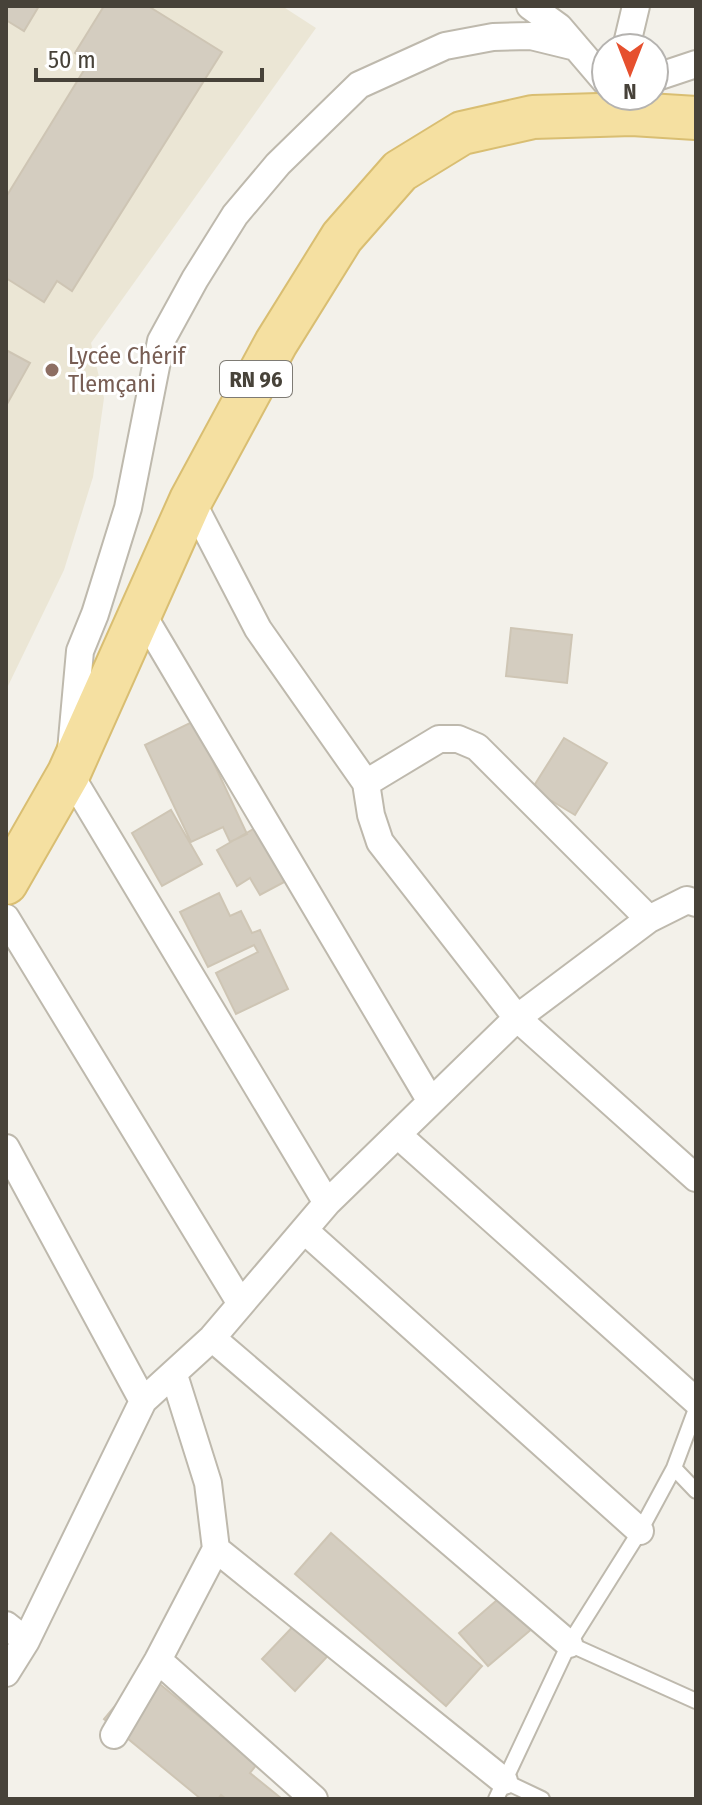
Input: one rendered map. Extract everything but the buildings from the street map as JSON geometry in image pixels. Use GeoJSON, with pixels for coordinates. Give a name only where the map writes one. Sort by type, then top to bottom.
{"type":"FeatureCollection","features":[{"type":"Feature","properties":{"kind":"main road","name":"RN 96"},"geometry":{"type":"LineString","coordinates":[[6,883],[69,773],[191,500],[276,343],[342,237],[400,171],[462,133],[590,106]]}},
{"type":"Feature","properties":{"kind":"main road","name":"RN 96"},"geometry":{"type":"LineString","coordinates":[[663,112],[696,118]]}},
{"type":"Feature","properties":{"kind":"street"},"geometry":{"type":"LineString","coordinates":[[530,6],[559,27],[590,71]]}},
{"type":"Feature","properties":{"kind":"street"},"geometry":{"type":"LineString","coordinates":[[630,32],[636,6]]}},
{"type":"Feature","properties":{"kind":"street"},"geometry":{"type":"LineString","coordinates":[[327,1203],[69,773],[80,651],[95,614],[128,508],[161,341],[235,215],[278,164],[359,85],[457,43],[493,37],[531,36],[576,47]]}},
{"type":"Feature","properties":{"kind":"street"},"geometry":{"type":"LineString","coordinates":[[670,73],[696,64]]}},
{"type":"Feature","properties":{"kind":"street"},"geometry":{"type":"LineString","coordinates":[[670,101],[696,100]]}},
{"type":"Feature","properties":{"kind":"street"},"geometry":{"type":"LineString","coordinates":[[191,500],[258,629],[366,783],[371,815],[380,842],[517,1018],[696,1178]]}},
{"type":"Feature","properties":{"kind":"street"},"geometry":{"type":"LineString","coordinates":[[141,612],[430,1100]]}},
{"type":"Feature","properties":{"kind":"street"},"geometry":{"type":"LineString","coordinates":[[366,783],[439,739],[458,739],[477,747],[649,919]]}},
{"type":"Feature","properties":{"kind":"street"},"geometry":{"type":"LineString","coordinates":[[6,1673],[16,1633],[143,1401],[212,1338],[327,1203],[517,1018],[649,919],[687,900],[696,903]]}},
{"type":"Feature","properties":{"kind":"street"},"geometry":{"type":"LineString","coordinates":[[6,918],[241,1304]]}},
{"type":"Feature","properties":{"kind":"street"},"geometry":{"type":"LineString","coordinates":[[398,1135],[696,1401]]}},
{"type":"Feature","properties":{"kind":"street"},"geometry":{"type":"LineString","coordinates":[[6,1148],[143,1401]]}},
{"type":"Feature","properties":{"kind":"street"},"geometry":{"type":"LineString","coordinates":[[304,1230],[640,1531]]}},
{"type":"Feature","properties":{"kind":"street"},"geometry":{"type":"LineString","coordinates":[[212,1338],[569,1644]]}},
{"type":"Feature","properties":{"kind":"street"},"geometry":{"type":"LineString","coordinates":[[114,1735],[158,1660],[216,1549],[208,1483],[174,1375]]}},
{"type":"Feature","properties":{"kind":"street"},"geometry":{"type":"LineString","coordinates":[[216,1549],[500,1790]]}},
{"type":"Feature","properties":{"kind":"street"},"geometry":{"type":"LineString","coordinates":[[158,1660],[314,1799]]}},
{"type":"Feature","properties":{"kind":"lane"},"geometry":{"type":"LineString","coordinates":[[542,1799],[500,1790],[569,1644],[640,1531],[674,1468],[696,1409]]}},
{"type":"Feature","properties":{"kind":"lane"},"geometry":{"type":"LineString","coordinates":[[674,1468],[696,1491]]}},
{"type":"Feature","properties":{"kind":"lane"},"geometry":{"type":"LineString","coordinates":[[569,1644],[696,1701]]}},
{"type":"Feature","properties":{"kind":"shaded area","name":"Lycée Chérif Tlemçani"},"geometry":{"type":"Polygon","coordinates":[[[6,6],[282,6],[316,28],[91,343],[104,398],[93,477],[64,570],[7,688],[6,6]]]}},
{"type":"Feature","properties":{"kind":"place","name":"Lycée Chérif Tlemçani"},"geometry":{"type":"Point","coordinates":[52,370]}}]}
